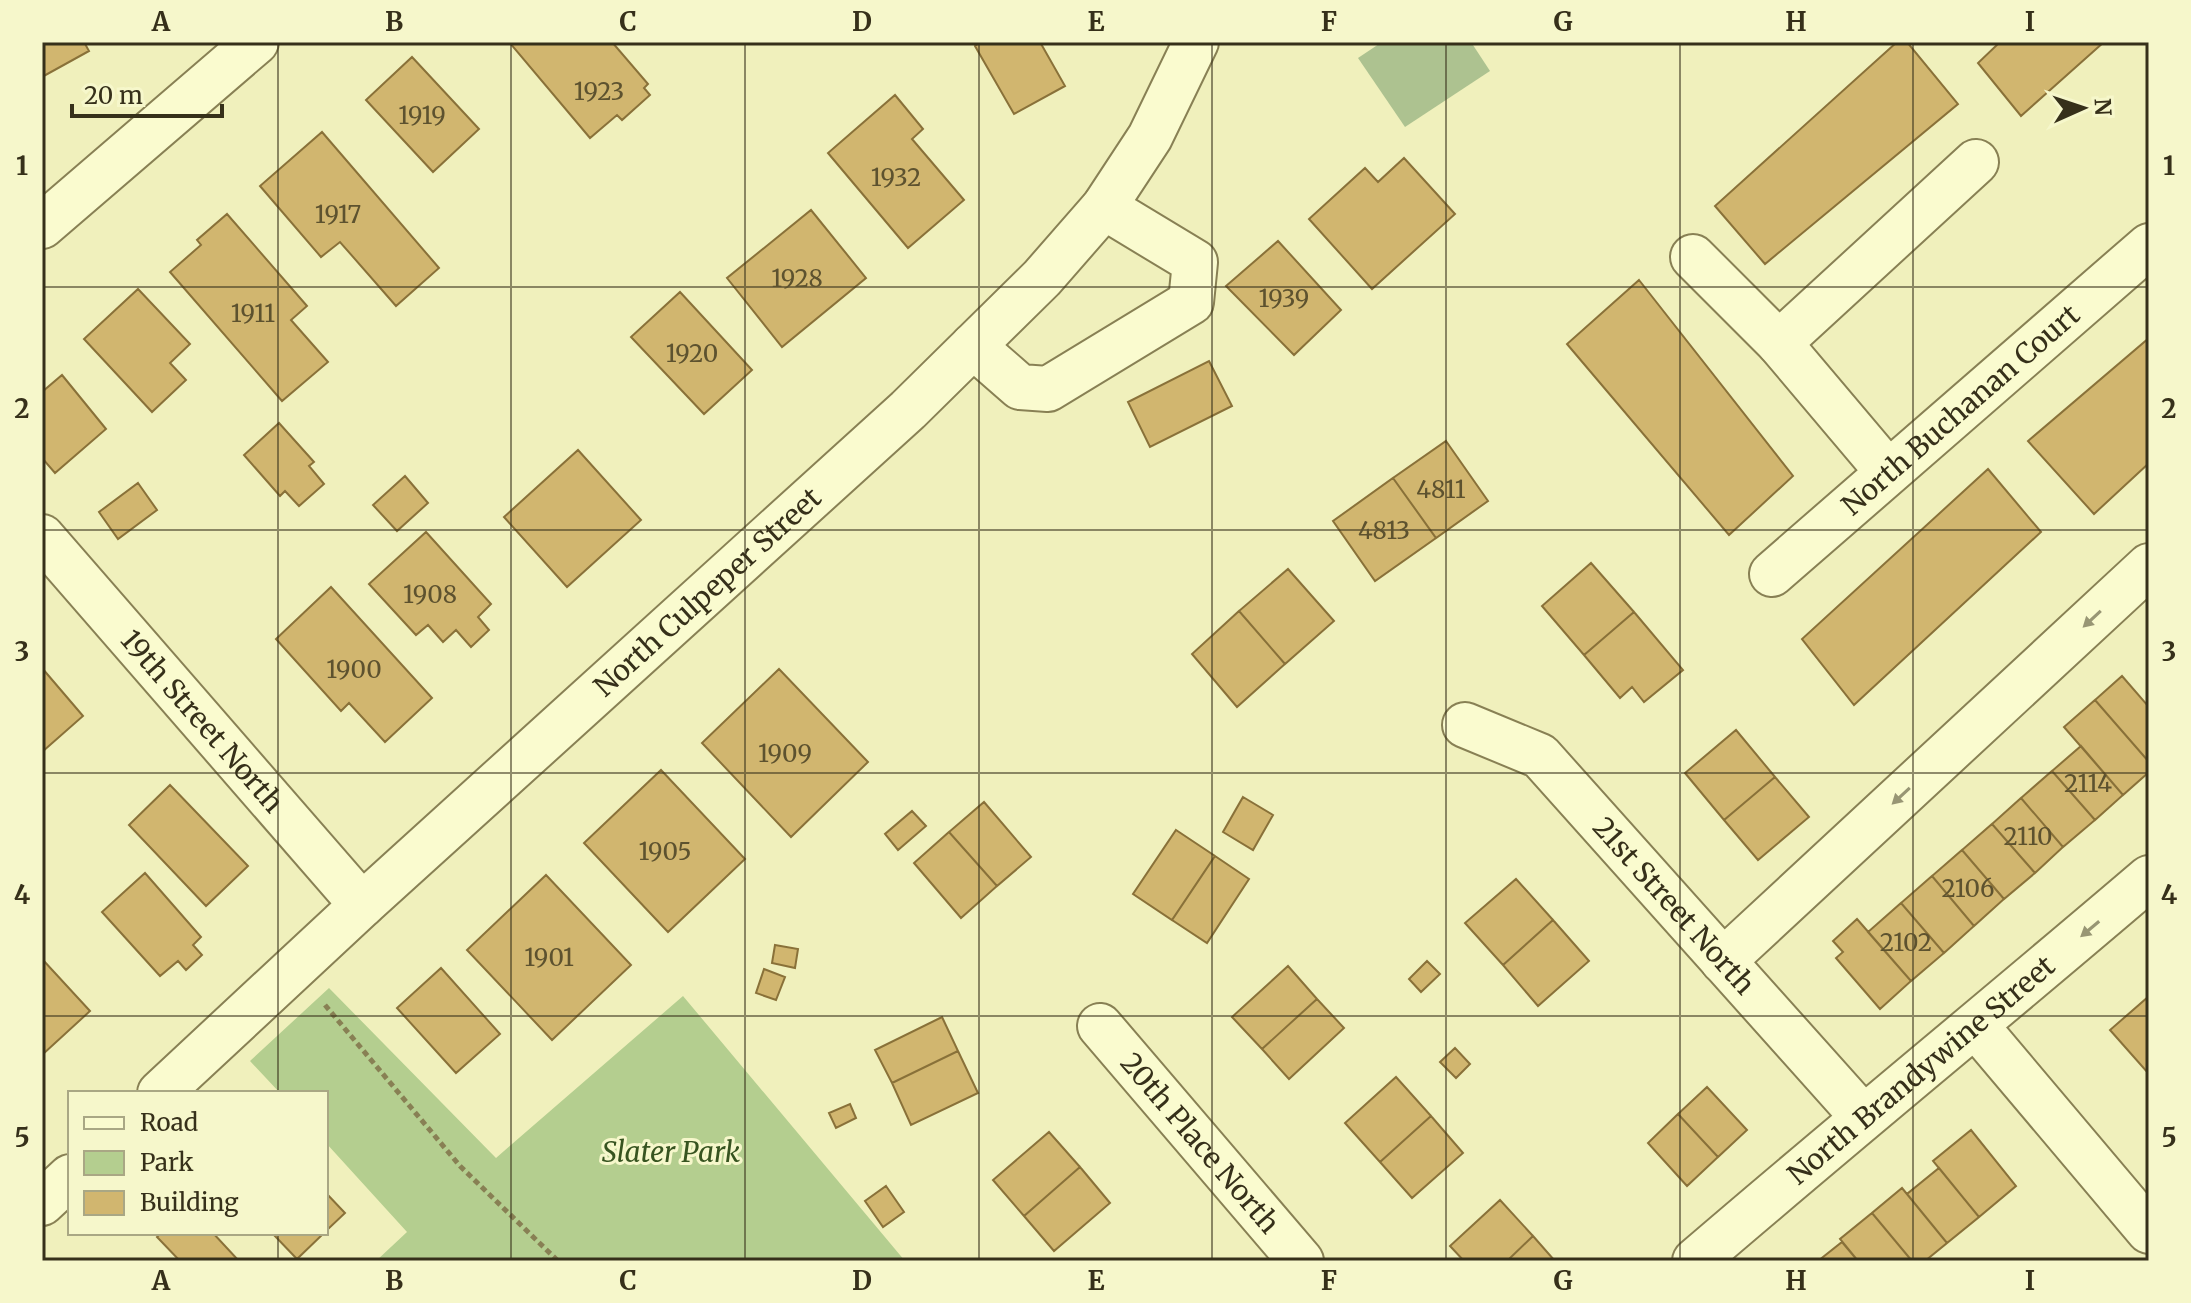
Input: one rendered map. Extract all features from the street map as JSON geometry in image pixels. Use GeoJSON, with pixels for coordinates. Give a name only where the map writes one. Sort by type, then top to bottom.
{"type":"FeatureCollection","features":[{"type":"Feature","properties":{"kind":"street"},"geometry":{"type":"LineString","coordinates":[[42,226],[256,42]]}},
{"type":"Feature","properties":{"kind":"street","name":"North Culpeper Street"},"geometry":{"type":"LineString","coordinates":[[162,1091],[362,905],[908,410],[1042,278],[1104,207],[1150,137],[1196,42]]}},
{"type":"Feature","properties":{"kind":"street"},"geometry":{"type":"LineString","coordinates":[[1779,343],[1976,162]]}},
{"type":"Feature","properties":{"kind":"street"},"geometry":{"type":"LineString","coordinates":[[973,346],[1020,387],[1048,389],[1191,302],[1195,262],[1104,207]]}},
{"type":"Feature","properties":{"kind":"street","name":"North Buchanan Court"},"geometry":{"type":"LineString","coordinates":[[1772,574],[2149,246]]}},
{"type":"Feature","properties":{"kind":"street"},"geometry":{"type":"LineString","coordinates":[[1693,257],[1779,343],[1888,472]]}},
{"type":"Feature","properties":{"kind":"street","name":"19th Street North"},"geometry":{"type":"LineString","coordinates":[[42,537],[362,905]]}},
{"type":"Feature","properties":{"kind":"street"},"geometry":{"type":"LineString","coordinates":[[1723,961],[2149,566]]}},
{"type":"Feature","properties":{"kind":"street","name":"21st Street North"},"geometry":{"type":"LineString","coordinates":[[1465,725],[1540,756],[1863,1117]]}},
{"type":"Feature","properties":{"kind":"street","name":"North Brandywine Street"},"geometry":{"type":"LineString","coordinates":[[1695,1261],[2149,878]]}},
{"type":"Feature","properties":{"kind":"street","name":"20th Place North"},"geometry":{"type":"LineString","coordinates":[[1100,1026],[1301,1261]]}},
{"type":"Feature","properties":{"kind":"street"},"geometry":{"type":"LineString","coordinates":[[1976,1026],[2149,1231]]}},
{"type":"Feature","properties":{"kind":"street"},"geometry":{"type":"LineString","coordinates":[[42,1203],[68,1179]]}},
{"type":"Feature","properties":{"kind":"path"},"geometry":{"type":"LineString","coordinates":[[319,998],[460,1166],[558,1261]]}},
{"type":"Feature","properties":{"kind":"green space"},"geometry":{"type":"Polygon","coordinates":[[[1382,42],[1471,42],[1490,71],[1405,127],[1358,58],[1382,42]]]}},
{"type":"Feature","properties":{"kind":"green space","name":"Slater Park"},"geometry":{"type":"Polygon","coordinates":[[[329,988],[496,1158],[683,996],[905,1261],[376,1261],[407,1232],[328,1145],[328,1091],[278,1091],[250,1061],[329,988]]]}},
{"type":"Feature","properties":{"kind":"building"},"geometry":{"type":"Polygon","coordinates":[[[42,42],[84,42],[89,51],[42,77],[42,42]]]}},
{"type":"Feature","properties":{"kind":"building"},"geometry":{"type":"Polygon","coordinates":[[[509,42],[612,42],[648,84],[644,88],[650,95],[622,120],[617,115],[590,138],[509,42]]]}},
{"type":"Feature","properties":{"kind":"building"},"geometry":{"type":"Polygon","coordinates":[[[981,42],[1040,42],[1065,86],[1014,114],[975,46],[981,42]]]}},
{"type":"Feature","properties":{"kind":"building"},"geometry":{"type":"Polygon","coordinates":[[[1897,42],[1907,42],[1958,104],[1765,264],[1715,206],[1897,42]]]}},
{"type":"Feature","properties":{"kind":"building"},"geometry":{"type":"Polygon","coordinates":[[[2000,42],[2104,42],[2021,116],[1978,63],[2000,42]]]}},
{"type":"Feature","properties":{"kind":"building"},"geometry":{"type":"Polygon","coordinates":[[[412,57],[479,129],[433,172],[366,100],[412,57]]]}},
{"type":"Feature","properties":{"kind":"building"},"geometry":{"type":"Polygon","coordinates":[[[895,95],[923,129],[912,139],[964,200],[908,248],[828,153],[895,95]]]}},
{"type":"Feature","properties":{"kind":"building"},"geometry":{"type":"Polygon","coordinates":[[[322,132],[439,268],[396,306],[340,242],[321,257],[260,186],[322,132]]]}},
{"type":"Feature","properties":{"kind":"building"},"geometry":{"type":"Polygon","coordinates":[[[1404,158],[1455,214],[1372,289],[1309,219],[1365,168],[1378,182],[1404,158]]]}},
{"type":"Feature","properties":{"kind":"building"},"geometry":{"type":"Polygon","coordinates":[[[811,210],[866,278],[782,347],[727,278],[811,210]]]}},
{"type":"Feature","properties":{"kind":"building"},"geometry":{"type":"Polygon","coordinates":[[[227,214],[307,306],[291,320],[328,362],[282,401],[170,272],[201,245],[197,240],[227,214]]]}},
{"type":"Feature","properties":{"kind":"building"},"geometry":{"type":"Polygon","coordinates":[[[1278,241],[1341,310],[1294,355],[1226,286],[1278,241]]]}},
{"type":"Feature","properties":{"kind":"building"},"geometry":{"type":"Polygon","coordinates":[[[1639,280],[1793,476],[1729,535],[1567,344],[1639,280]]]}},
{"type":"Feature","properties":{"kind":"building"},"geometry":{"type":"Polygon","coordinates":[[[138,289],[190,344],[170,363],[186,380],[152,412],[84,339],[138,289]]]}},
{"type":"Feature","properties":{"kind":"building"},"geometry":{"type":"Polygon","coordinates":[[[680,292],[752,370],[704,414],[631,337],[680,292]]]}},
{"type":"Feature","properties":{"kind":"building"},"geometry":{"type":"Polygon","coordinates":[[[2149,338],[2149,463],[2094,514],[2028,441],[2149,338]]]}},
{"type":"Feature","properties":{"kind":"building"},"geometry":{"type":"Polygon","coordinates":[[[1209,361],[1232,406],[1150,447],[1128,402],[1209,361]]]}},
{"type":"Feature","properties":{"kind":"building"},"geometry":{"type":"Polygon","coordinates":[[[62,375],[106,429],[55,473],[42,458],[42,392],[62,375]]]}},
{"type":"Feature","properties":{"kind":"building"},"geometry":{"type":"Polygon","coordinates":[[[279,423],[314,462],[309,466],[324,484],[299,506],[285,491],[280,496],[244,455],[279,423]]]}},
{"type":"Feature","properties":{"kind":"building"},"geometry":{"type":"Polygon","coordinates":[[[1446,441],[1488,501],[1436,538],[1393,478],[1446,441]]]}},
{"type":"Feature","properties":{"kind":"building"},"geometry":{"type":"Polygon","coordinates":[[[578,450],[641,520],[567,587],[504,517],[578,450]]]}},
{"type":"Feature","properties":{"kind":"building"},"geometry":{"type":"Polygon","coordinates":[[[1988,469],[2041,532],[1854,705],[1802,639],[1988,469]]]}},
{"type":"Feature","properties":{"kind":"building"},"geometry":{"type":"Polygon","coordinates":[[[405,476],[428,503],[397,531],[373,505],[405,476]]]}},
{"type":"Feature","properties":{"kind":"building"},"geometry":{"type":"Polygon","coordinates":[[[1393,478],[1436,538],[1375,581],[1333,521],[1393,478]]]}},
{"type":"Feature","properties":{"kind":"building"},"geometry":{"type":"Polygon","coordinates":[[[138,483],[157,510],[118,539],[99,512],[138,483]]]}},
{"type":"Feature","properties":{"kind":"building"},"geometry":{"type":"Polygon","coordinates":[[[426,532],[491,604],[478,617],[489,630],[471,647],[456,630],[443,642],[428,625],[416,635],[369,584],[426,532]]]}},
{"type":"Feature","properties":{"kind":"building"},"geometry":{"type":"Polygon","coordinates":[[[1591,563],[1634,612],[1584,655],[1542,606],[1591,563]]]}},
{"type":"Feature","properties":{"kind":"building"},"geometry":{"type":"Polygon","coordinates":[[[1288,569],[1334,621],[1285,664],[1239,611],[1288,569]]]}},
{"type":"Feature","properties":{"kind":"building"},"geometry":{"type":"Polygon","coordinates":[[[331,587],[432,698],[385,742],[349,703],[341,711],[276,639],[331,587]]]}},
{"type":"Feature","properties":{"kind":"building"},"geometry":{"type":"Polygon","coordinates":[[[1239,611],[1285,664],[1237,707],[1192,654],[1239,611]]]}},
{"type":"Feature","properties":{"kind":"building"},"geometry":{"type":"Polygon","coordinates":[[[1634,612],[1683,670],[1644,702],[1632,687],[1620,698],[1584,655],[1634,612]]]}},
{"type":"Feature","properties":{"kind":"building"},"geometry":{"type":"Polygon","coordinates":[[[42,668],[83,716],[42,752],[42,668]]]}},
{"type":"Feature","properties":{"kind":"building"},"geometry":{"type":"Polygon","coordinates":[[[779,669],[868,762],[791,837],[702,743],[779,669]]]}},
{"type":"Feature","properties":{"kind":"building"},"geometry":{"type":"Polygon","coordinates":[[[2122,676],[2149,707],[2149,762],[2095,700],[2122,676]]]}},
{"type":"Feature","properties":{"kind":"building"},"geometry":{"type":"Polygon","coordinates":[[[2095,700],[2149,762],[2149,772],[2123,795],[2064,727],[2095,700]]]}},
{"type":"Feature","properties":{"kind":"building"},"geometry":{"type":"Polygon","coordinates":[[[1736,730],[1775,777],[1724,820],[1685,773],[1736,730]]]}},
{"type":"Feature","properties":{"kind":"building"},"geometry":{"type":"Polygon","coordinates":[[[2081,746],[2123,795],[2095,820],[2052,771],[2081,746]]]}},
{"type":"Feature","properties":{"kind":"building"},"geometry":{"type":"Polygon","coordinates":[[[661,770],[745,859],[668,932],[584,843],[661,770]]]}},
{"type":"Feature","properties":{"kind":"building"},"geometry":{"type":"Polygon","coordinates":[[[2052,771],[2095,820],[2063,847],[2021,798],[2052,771]]]}},
{"type":"Feature","properties":{"kind":"building"},"geometry":{"type":"Polygon","coordinates":[[[1775,777],[1809,817],[1758,860],[1724,820],[1775,777]]]}},
{"type":"Feature","properties":{"kind":"building"},"geometry":{"type":"Polygon","coordinates":[[[170,785],[248,866],[206,906],[129,825],[170,785]]]}},
{"type":"Feature","properties":{"kind":"building"},"geometry":{"type":"Polygon","coordinates":[[[1243,797],[1273,815],[1253,850],[1223,832],[1243,797]]]}},
{"type":"Feature","properties":{"kind":"building"},"geometry":{"type":"Polygon","coordinates":[[[2021,798],[2063,847],[2035,873],[1992,824],[2021,798]]]}},
{"type":"Feature","properties":{"kind":"building"},"geometry":{"type":"Polygon","coordinates":[[[984,802],[1031,857],[997,886],[949,832],[984,802]]]}},
{"type":"Feature","properties":{"kind":"building"},"geometry":{"type":"Polygon","coordinates":[[[912,811],[926,826],[898,850],[885,834],[912,811]]]}},
{"type":"Feature","properties":{"kind":"building"},"geometry":{"type":"Polygon","coordinates":[[[1992,824],[2035,873],[2004,899],[1962,850],[1992,824]]]}},
{"type":"Feature","properties":{"kind":"building"},"geometry":{"type":"Polygon","coordinates":[[[1176,830],[1215,856],[1172,920],[1133,894],[1176,830]]]}},
{"type":"Feature","properties":{"kind":"building"},"geometry":{"type":"Polygon","coordinates":[[[949,832],[997,886],[961,918],[914,863],[949,832]]]}},
{"type":"Feature","properties":{"kind":"building"},"geometry":{"type":"Polygon","coordinates":[[[1962,850],[2004,899],[1974,926],[1932,876],[1962,850]]]}},
{"type":"Feature","properties":{"kind":"building"},"geometry":{"type":"Polygon","coordinates":[[[1215,856],[1249,879],[1207,943],[1172,920],[1215,856]]]}},
{"type":"Feature","properties":{"kind":"building"},"geometry":{"type":"Polygon","coordinates":[[[145,873],[201,937],[193,945],[202,955],[186,970],[178,961],[160,976],[102,912],[145,873]]]}},
{"type":"Feature","properties":{"kind":"building"},"geometry":{"type":"Polygon","coordinates":[[[546,875],[631,965],[552,1040],[467,950],[546,875]]]}},
{"type":"Feature","properties":{"kind":"building"},"geometry":{"type":"Polygon","coordinates":[[[1932,876],[1974,926],[1944,953],[1901,903],[1932,876]]]}},
{"type":"Feature","properties":{"kind":"building"},"geometry":{"type":"Polygon","coordinates":[[[1516,879],[1553,920],[1503,965],[1465,923],[1516,879]]]}},
{"type":"Feature","properties":{"kind":"building"},"geometry":{"type":"Polygon","coordinates":[[[1901,903],[1944,953],[1911,981],[1868,932],[1901,903]]]}},
{"type":"Feature","properties":{"kind":"building"},"geometry":{"type":"Polygon","coordinates":[[[1857,919],[1911,981],[1880,1009],[1836,958],[1843,952],[1833,941],[1857,919]]]}},
{"type":"Feature","properties":{"kind":"building"},"geometry":{"type":"Polygon","coordinates":[[[1553,920],[1589,961],[1538,1006],[1503,965],[1553,920]]]}},
{"type":"Feature","properties":{"kind":"building"},"geometry":{"type":"Polygon","coordinates":[[[775,945],[798,949],[795,968],[772,963],[775,945]]]}},
{"type":"Feature","properties":{"kind":"building"},"geometry":{"type":"Polygon","coordinates":[[[42,961],[90,1011],[42,1055],[42,961]]]}},
{"type":"Feature","properties":{"kind":"building"},"geometry":{"type":"Polygon","coordinates":[[[1427,961],[1440,974],[1421,992],[1409,979],[1427,961]]]}},
{"type":"Feature","properties":{"kind":"building"},"geometry":{"type":"Polygon","coordinates":[[[1288,966],[1317,999],[1262,1049],[1232,1017],[1288,966]]]}},
{"type":"Feature","properties":{"kind":"building"},"geometry":{"type":"Polygon","coordinates":[[[441,968],[500,1034],[456,1073],[397,1008],[441,968]]]}},
{"type":"Feature","properties":{"kind":"building"},"geometry":{"type":"Polygon","coordinates":[[[764,969],[785,977],[776,1000],[756,993],[764,969]]]}},
{"type":"Feature","properties":{"kind":"building"},"geometry":{"type":"Polygon","coordinates":[[[2148,997],[2149,1071],[2148,1073],[2110,1030],[2148,997]]]}},
{"type":"Feature","properties":{"kind":"building"},"geometry":{"type":"Polygon","coordinates":[[[1317,999],[1344,1028],[1289,1079],[1262,1049],[1317,999]]]}},
{"type":"Feature","properties":{"kind":"building"},"geometry":{"type":"Polygon","coordinates":[[[942,1017],[958,1051],[892,1083],[875,1050],[942,1017]]]}},
{"type":"Feature","properties":{"kind":"building"},"geometry":{"type":"Polygon","coordinates":[[[1455,1048],[1470,1064],[1456,1078],[1440,1062],[1455,1048]]]}},
{"type":"Feature","properties":{"kind":"building"},"geometry":{"type":"Polygon","coordinates":[[[958,1051],[978,1093],[911,1125],[892,1083],[958,1051]]]}},
{"type":"Feature","properties":{"kind":"building"},"geometry":{"type":"Polygon","coordinates":[[[1396,1077],[1431,1116],[1380,1162],[1345,1123],[1396,1077]]]}},
{"type":"Feature","properties":{"kind":"building"},"geometry":{"type":"Polygon","coordinates":[[[1707,1087],[1747,1130],[1718,1157],[1678,1114],[1707,1087]]]}},
{"type":"Feature","properties":{"kind":"building"},"geometry":{"type":"Polygon","coordinates":[[[850,1104],[856,1118],[836,1128],[829,1113],[850,1104]]]}},
{"type":"Feature","properties":{"kind":"building"},"geometry":{"type":"Polygon","coordinates":[[[1678,1114],[1718,1157],[1687,1186],[1648,1143],[1678,1114]]]}},
{"type":"Feature","properties":{"kind":"building"},"geometry":{"type":"Polygon","coordinates":[[[1431,1116],[1463,1153],[1412,1198],[1380,1162],[1431,1116]]]}},
{"type":"Feature","properties":{"kind":"building"},"geometry":{"type":"Polygon","coordinates":[[[1971,1130],[2016,1186],[1979,1217],[1933,1161],[1971,1130]]]}},
{"type":"Feature","properties":{"kind":"building"},"geometry":{"type":"Polygon","coordinates":[[[1049,1132],[1080,1167],[1024,1216],[993,1180],[1049,1132]]]}},
{"type":"Feature","properties":{"kind":"building"},"geometry":{"type":"Polygon","coordinates":[[[1080,1167],[1110,1203],[1054,1251],[1024,1216],[1080,1167]]]}},
{"type":"Feature","properties":{"kind":"building"},"geometry":{"type":"Polygon","coordinates":[[[1939,1168],[1979,1217],[1947,1243],[1907,1194],[1939,1168]]]}},
{"type":"Feature","properties":{"kind":"building"},"geometry":{"type":"Polygon","coordinates":[[[886,1186],[904,1212],[883,1227],[865,1201],[886,1186]]]}},
{"type":"Feature","properties":{"kind":"building"},"geometry":{"type":"Polygon","coordinates":[[[1902,1188],[1947,1243],[1925,1261],[1912,1261],[1872,1213],[1902,1188]]]}},
{"type":"Feature","properties":{"kind":"building"},"geometry":{"type":"Polygon","coordinates":[[[328,1195],[345,1213],[328,1229],[328,1195]]]}},
{"type":"Feature","properties":{"kind":"building"},"geometry":{"type":"Polygon","coordinates":[[[1500,1200],[1533,1236],[1507,1261],[1464,1261],[1450,1246],[1500,1200]]]}},
{"type":"Feature","properties":{"kind":"building"},"geometry":{"type":"Polygon","coordinates":[[[1872,1213],[1912,1261],[1858,1261],[1840,1239],[1872,1213]]]}},
{"type":"Feature","properties":{"kind":"building"},"geometry":{"type":"Polygon","coordinates":[[[215,1235],[239,1261],[180,1261],[157,1237],[215,1235]]]}},
{"type":"Feature","properties":{"kind":"building"},"geometry":{"type":"Polygon","coordinates":[[[274,1235],[322,1235],[297,1259],[274,1235]]]}},
{"type":"Feature","properties":{"kind":"building"},"geometry":{"type":"Polygon","coordinates":[[[1533,1236],[1555,1261],[1507,1261],[1533,1236]]]}},
{"type":"Feature","properties":{"kind":"building"},"geometry":{"type":"Polygon","coordinates":[[[1842,1242],[1858,1261],[1818,1261],[1842,1242]]]}}]}
